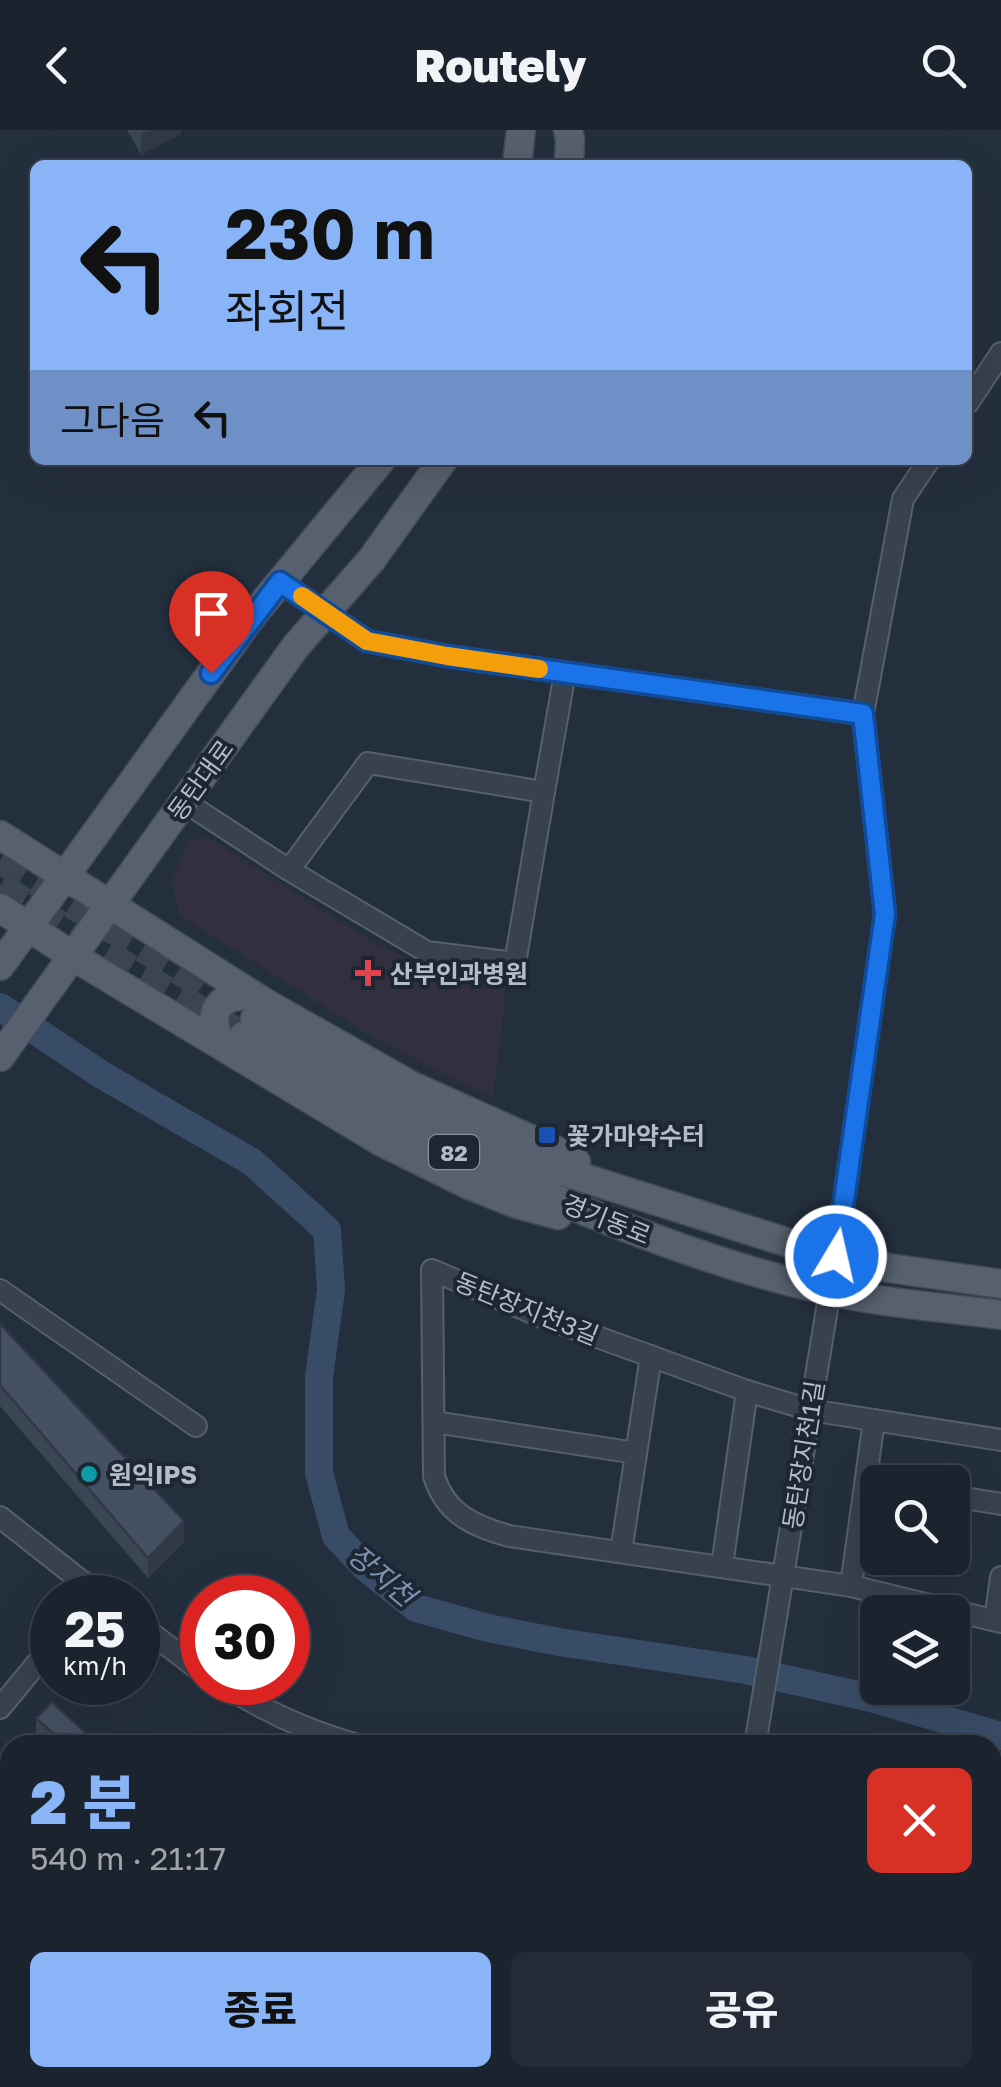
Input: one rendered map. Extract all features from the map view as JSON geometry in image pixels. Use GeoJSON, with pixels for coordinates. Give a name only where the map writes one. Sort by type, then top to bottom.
{"type":"FeatureCollection","features":[{"type":"Feature","properties":{"kind":"main road"},"geometry":{"type":"LineString","coordinates":[[518,160],[521,130]]}},
{"type":"Feature","properties":{"kind":"main road"},"geometry":{"type":"LineString","coordinates":[[568,130],[568,160]]}},
{"type":"Feature","properties":{"kind":"main road"},"geometry":{"type":"LineString","coordinates":[[3,962],[253,615],[377,465]]}},
{"type":"Feature","properties":{"kind":"main road","name":"동탄대로"},"geometry":{"type":"LineString","coordinates":[[0,1056],[296,646],[372,559],[440,465]]}},
{"type":"Feature","properties":{"kind":"main road"},"geometry":{"type":"LineString","coordinates":[[0,835],[110,905],[244,1024]]}},
{"type":"Feature","properties":{"kind":"main road"},"geometry":{"type":"LineString","coordinates":[[0,908],[74,957],[244,1024]]}},
{"type":"Feature","properties":{"kind":"main road","name":"경기동로"},"geometry":{"type":"LineString","coordinates":[[244,1024],[412,1086],[557,1151],[634,1195],[836,1256],[1001,1284]]}},
{"type":"Feature","properties":{"kind":"main road","name":"경기동로"},"geometry":{"type":"LineString","coordinates":[[244,1024],[380,1141],[517,1204],[830,1291],[1001,1315]]}},
{"type":"Feature","properties":{"kind":"street"},"geometry":{"type":"LineString","coordinates":[[972,397],[1001,353]]}},
{"type":"Feature","properties":{"kind":"street"},"geometry":{"type":"LineString","coordinates":[[836,1256],[885,914],[863,714],[904,498],[926,465]]}},
{"type":"Feature","properties":{"kind":"street"},"geometry":{"type":"LineString","coordinates":[[280,582],[367,641],[447,656],[863,714]]}},
{"type":"Feature","properties":{"kind":"street"},"geometry":{"type":"LineString","coordinates":[[185,802],[289,870],[427,952],[515,963],[565,673]]}},
{"type":"Feature","properties":{"kind":"street"},"geometry":{"type":"LineString","coordinates":[[289,870],[368,763],[544,792]]}},
{"type":"Feature","properties":{"kind":"street","name":"동탄장지천3길"},"geometry":{"type":"LineString","coordinates":[[998,1621],[851,1586],[509,1536],[482,1528],[458,1513],[439,1494],[434,1476],[432,1270],[542,1317],[810,1410],[1001,1440]]}},
{"type":"Feature","properties":{"kind":"street"},"geometry":{"type":"LineString","coordinates":[[0,1290],[196,1426]]}},
{"type":"Feature","properties":{"kind":"street","name":"동탄장지천1길"},"geometry":{"type":"LineString","coordinates":[[757,1735],[830,1291]]}},
{"type":"Feature","properties":{"kind":"street"},"geometry":{"type":"LineString","coordinates":[[620,1552],[651,1356]]}},
{"type":"Feature","properties":{"kind":"street"},"geometry":{"type":"LineString","coordinates":[[722,1566],[747,1391]]}},
{"type":"Feature","properties":{"kind":"street"},"geometry":{"type":"LineString","coordinates":[[872,1465],[874,1420]]}},
{"type":"Feature","properties":{"kind":"street"},"geometry":{"type":"LineString","coordinates":[[434,1422],[636,1453]]}},
{"type":"Feature","properties":{"kind":"street"},"geometry":{"type":"LineString","coordinates":[[970,1499],[1001,1504]]}},
{"type":"Feature","properties":{"kind":"street"},"geometry":{"type":"LineString","coordinates":[[0,1517],[72,1575]]}},
{"type":"Feature","properties":{"kind":"street"},"geometry":{"type":"LineString","coordinates":[[851,1586],[860,1540]]}},
{"type":"Feature","properties":{"kind":"street"},"geometry":{"type":"LineString","coordinates":[[998,1621],[1001,1577]]}},
{"type":"Feature","properties":{"kind":"street"},"geometry":{"type":"LineString","coordinates":[[160,1640],[180,1655]]}},
{"type":"Feature","properties":{"kind":"street"},"geometry":{"type":"LineString","coordinates":[[0,1708],[30,1672]]}},
{"type":"Feature","properties":{"kind":"street"},"geometry":{"type":"LineString","coordinates":[[254,1705],[323,1735]]}},
{"type":"Feature","properties":{"kind":"shaded area","name":"산부인과병원"},"geometry":{"type":"Polygon","coordinates":[[[207,837],[371,941],[425,967],[507,979],[493,1099],[373,1037],[179,915],[172,879],[190,840],[207,837]]]}},
{"type":"Feature","properties":{"kind":"building","name":"원익IPS"},"geometry":{"type":"Polygon","coordinates":[[[0,1324],[184,1521],[148,1558],[0,1385],[0,1324]]]}},
{"type":"Feature","properties":{"kind":"building"},"geometry":{"type":"Polygon","coordinates":[[[49,1705],[55,1705],[88,1735],[55,1735],[36,1718],[49,1705]]]}},
{"type":"Feature","properties":{"kind":"waterway","name":"장지천"},"geometry":{"type":"LineString","coordinates":[[0,1007],[102,1075],[252,1162],[327,1230],[331,1290],[319,1377],[319,1473],[336,1536],[365,1567],[416,1608],[559,1642],[746,1670],[871,1698],[998,1735]]}},
{"type":"Feature","properties":{"kind":"tunnel"},"geometry":{"type":"LineString","coordinates":[[0,860],[255,1018]]}},
{"type":"Feature","properties":{"kind":"tunnel"},"geometry":{"type":"LineString","coordinates":[[0,886],[244,1036]]}},
{"type":"Feature","properties":{"kind":"slow traffic"},"geometry":{"type":"LineString","coordinates":[[302,596],[367,641],[539,669]]}},
{"type":"Feature","properties":{"kind":"place","name":"산부인과병원"},"geometry":{"type":"Point","coordinates":[368,973]}},
{"type":"Feature","properties":{"kind":"place","name":"꽃가마약수터"},"geometry":{"type":"Point","coordinates":[547,1135]}},
{"type":"Feature","properties":{"kind":"place","name":"원익IPS"},"geometry":{"type":"Point","coordinates":[89,1474]}},
{"type":"Feature","properties":{"kind":"route"},"geometry":{"type":"LineString","coordinates":[[211,673],[280,582],[367,641],[447,656],[863,714],[885,914],[836,1256]]}}]}
